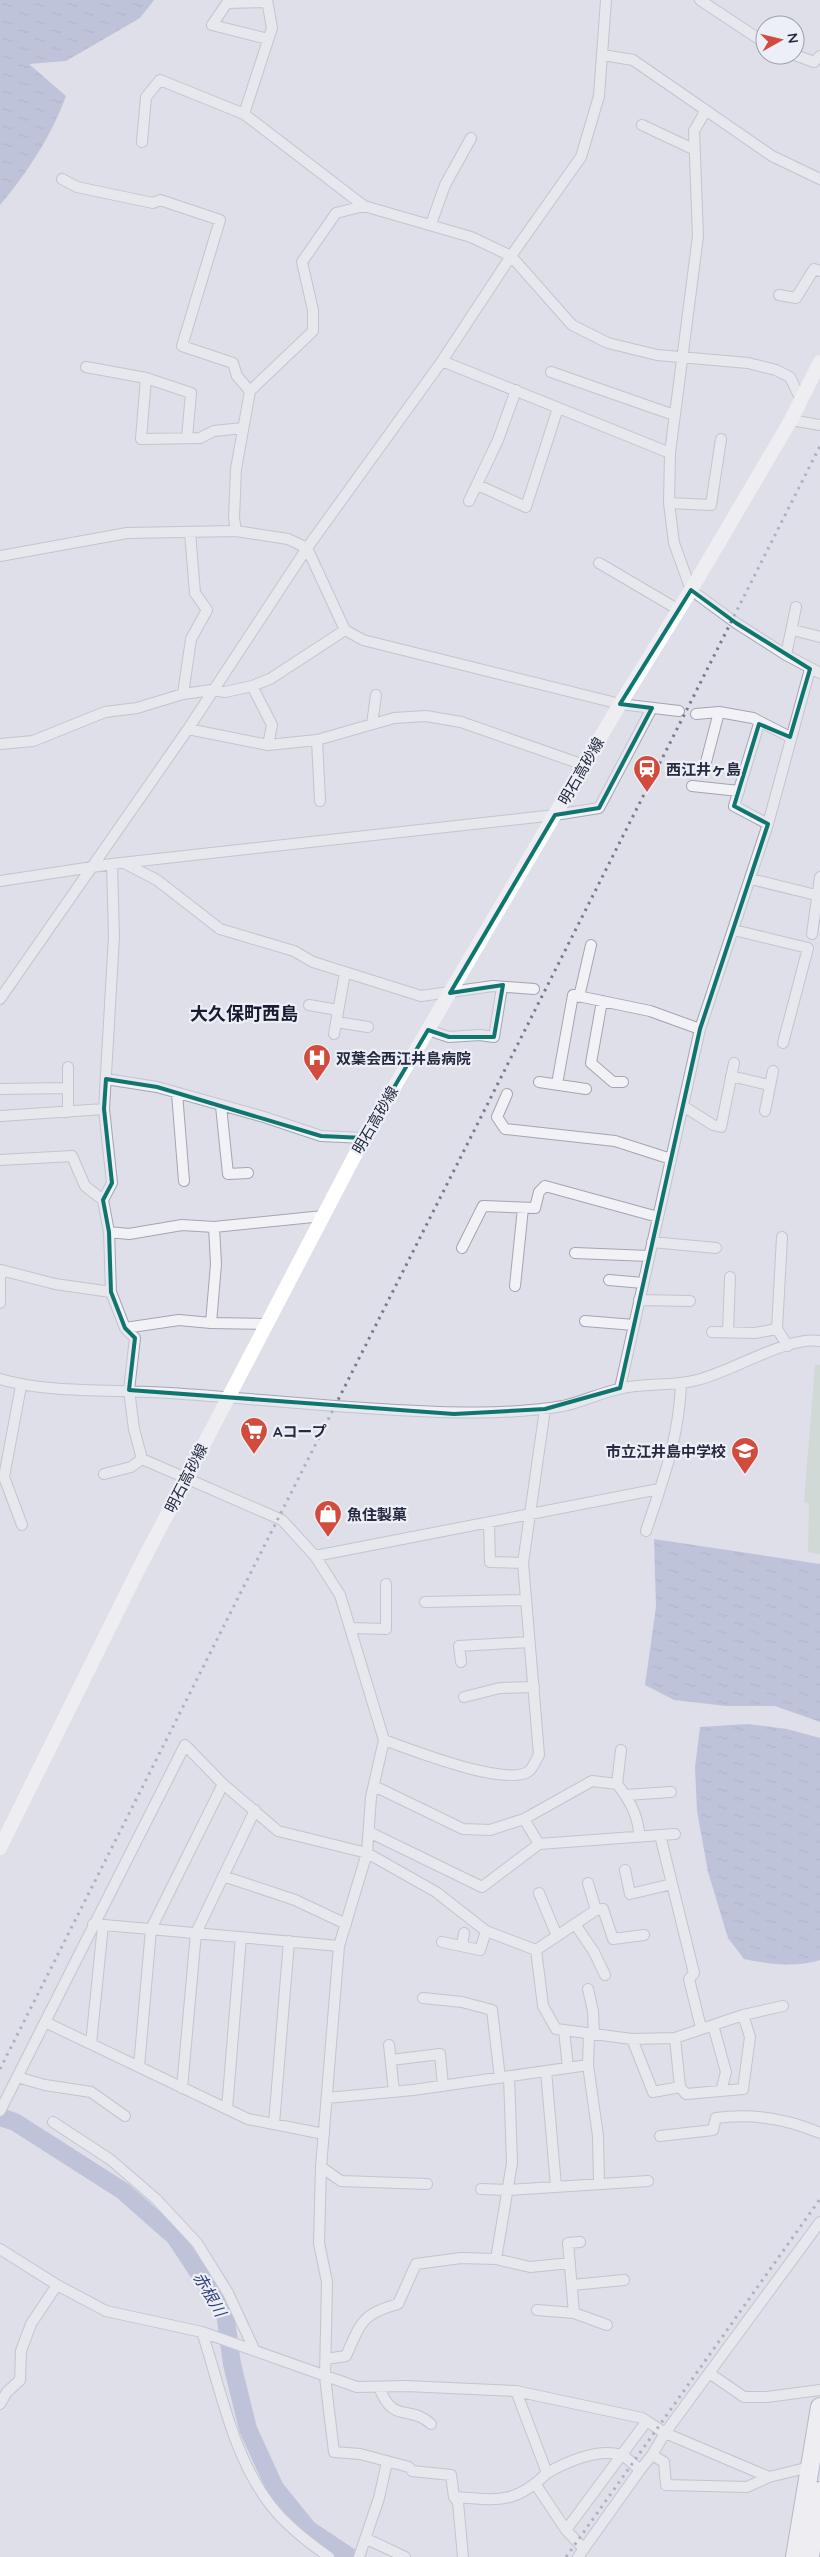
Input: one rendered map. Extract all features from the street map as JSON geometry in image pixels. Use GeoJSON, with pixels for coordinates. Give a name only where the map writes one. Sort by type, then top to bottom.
{"type":"FeatureCollection","features":[{"type":"Feature","properties":{"kind":"highway"},"geometry":{"type":"LineString","coordinates":[[795,2557],[815,2465],[820,2407]]}},
{"type":"Feature","properties":{"kind":"highway"},"geometry":{"type":"LineString","coordinates":[[810,2557],[820,2491]]}},
{"type":"Feature","properties":{"kind":"main road","name":"明石高砂線"},"geometry":{"type":"LineString","coordinates":[[0,1848],[137,1572],[364,1138],[620,704],[679,610],[791,420],[820,362]]}},
{"type":"Feature","properties":{"kind":"street"},"geometry":{"type":"LineString","coordinates":[[0,999],[94,867],[308,548],[442,361],[511,256],[581,157],[599,96],[606,0]]}},
{"type":"Feature","properties":{"kind":"street"},"geometry":{"type":"LineString","coordinates":[[700,0],[755,36]]}},
{"type":"Feature","properties":{"kind":"street"},"geometry":{"type":"LineString","coordinates":[[244,114],[272,28],[267,1],[227,3],[212,25],[268,39]]}},
{"type":"Feature","properties":{"kind":"street"},"geometry":{"type":"LineString","coordinates":[[603,55],[633,60],[772,156],[820,179]]}},
{"type":"Feature","properties":{"kind":"street"},"geometry":{"type":"LineString","coordinates":[[805,59],[814,62],[820,56]]}},
{"type":"Feature","properties":{"kind":"street"},"geometry":{"type":"LineString","coordinates":[[142,142],[146,97],[160,80],[244,114],[364,206],[471,237],[511,256],[572,325],[608,343],[658,355],[748,363],[776,370],[790,377],[801,400]]}},
{"type":"Feature","properties":{"kind":"street"},"geometry":{"type":"LineString","coordinates":[[706,110],[694,131],[693,149],[698,236],[670,452],[668,503],[674,543],[691,590],[736,623],[786,655],[820,673]]}},
{"type":"Feature","properties":{"kind":"street"},"geometry":{"type":"LineString","coordinates":[[642,124],[693,149]]}},
{"type":"Feature","properties":{"kind":"street"},"geometry":{"type":"LineString","coordinates":[[431,224],[445,185],[471,138]]}},
{"type":"Feature","properties":{"kind":"street"},"geometry":{"type":"LineString","coordinates":[[62,179],[77,187],[153,204],[160,200],[220,220],[182,346],[233,363],[237,376],[250,391]]}},
{"type":"Feature","properties":{"kind":"street"},"geometry":{"type":"LineString","coordinates":[[236,531],[236,469],[250,391],[313,331],[313,310],[302,262],[336,214],[364,206]]}},
{"type":"Feature","properties":{"kind":"street"},"geometry":{"type":"LineString","coordinates":[[779,295],[796,298],[814,269],[820,271]]}},
{"type":"Feature","properties":{"kind":"street"},"geometry":{"type":"LineString","coordinates":[[442,361],[670,452]]}},
{"type":"Feature","properties":{"kind":"street"},"geometry":{"type":"LineString","coordinates":[[86,367],[146,378],[191,393],[187,438]]}},
{"type":"Feature","properties":{"kind":"street"},"geometry":{"type":"LineString","coordinates":[[551,372],[674,415]]}},
{"type":"Feature","properties":{"kind":"street"},"geometry":{"type":"LineString","coordinates":[[146,378],[140,439],[200,438],[214,431],[244,428]]}},
{"type":"Feature","properties":{"kind":"street"},"geometry":{"type":"LineString","coordinates":[[469,501],[478,485],[516,390]]}},
{"type":"Feature","properties":{"kind":"street"},"geometry":{"type":"LineString","coordinates":[[478,485],[526,507],[558,408]]}},
{"type":"Feature","properties":{"kind":"street"},"geometry":{"type":"LineString","coordinates":[[791,420],[820,425]]}},
{"type":"Feature","properties":{"kind":"street"},"geometry":{"type":"LineString","coordinates":[[668,503],[711,505],[721,439]]}},
{"type":"Feature","properties":{"kind":"street"},"geometry":{"type":"LineString","coordinates":[[0,556],[127,532],[236,531],[288,539],[308,548],[345,630],[363,640],[620,704],[679,711]]}},
{"type":"Feature","properties":{"kind":"street"},"geometry":{"type":"LineString","coordinates":[[183,694],[191,640],[207,610],[195,593],[190,532]]}},
{"type":"Feature","properties":{"kind":"street"},"geometry":{"type":"LineString","coordinates":[[599,563],[679,610]]}},
{"type":"Feature","properties":{"kind":"street"},"geometry":{"type":"LineString","coordinates":[[786,655],[793,630],[796,607]]}},
{"type":"Feature","properties":{"kind":"street"},"geometry":{"type":"LineString","coordinates":[[0,744],[34,741],[105,712],[137,708],[183,694],[212,690],[225,692],[252,686],[270,679],[345,630]]}},
{"type":"Feature","properties":{"kind":"street"},"geometry":{"type":"LineString","coordinates":[[793,630],[820,637]]}},
{"type":"Feature","properties":{"kind":"street"},"geometry":{"type":"LineString","coordinates":[[620,1388],[700,1029],[768,824],[810,668]]}},
{"type":"Feature","properties":{"kind":"street"},"geometry":{"type":"LineString","coordinates":[[252,686],[272,725],[268,745]]}},
{"type":"Feature","properties":{"kind":"street"},"geometry":{"type":"LineString","coordinates":[[372,724],[376,695]]}},
{"type":"Feature","properties":{"kind":"street"},"geometry":{"type":"LineString","coordinates":[[0,881],[112,864],[555,815],[598,808],[652,708]]}},
{"type":"Feature","properties":{"kind":"street"},"geometry":{"type":"LineString","coordinates":[[696,714],[719,712],[753,718],[759,724],[790,737]]}},
{"type":"Feature","properties":{"kind":"street"},"geometry":{"type":"LineString","coordinates":[[706,762],[719,712]]}},
{"type":"Feature","properties":{"kind":"street"},"geometry":{"type":"LineString","coordinates":[[188,729],[268,745],[317,740],[394,718],[426,716],[462,722],[584,765]]}},
{"type":"Feature","properties":{"kind":"street"},"geometry":{"type":"LineString","coordinates":[[759,724],[734,806],[768,824]]}},
{"type":"Feature","properties":{"kind":"street"},"geometry":{"type":"LineString","coordinates":[[317,740],[320,801]]}},
{"type":"Feature","properties":{"kind":"street"},"geometry":{"type":"LineString","coordinates":[[692,786],[738,791]]}},
{"type":"Feature","properties":{"kind":"street"},"geometry":{"type":"LineString","coordinates":[[124,863],[157,880],[220,929],[294,951],[312,962],[345,973],[421,996],[493,986],[534,989]]}},
{"type":"Feature","properties":{"kind":"street"},"geometry":{"type":"LineString","coordinates":[[112,864],[114,936],[104,1109],[112,1183],[103,1200],[109,1232],[111,1292],[125,1328],[135,1338],[129,1390],[134,1429],[142,1459]]}},
{"type":"Feature","properties":{"kind":"street"},"geometry":{"type":"LineString","coordinates":[[812,934],[820,877]]}},
{"type":"Feature","properties":{"kind":"street"},"geometry":{"type":"LineString","coordinates":[[751,879],[816,895]]}},
{"type":"Feature","properties":{"kind":"street"},"geometry":{"type":"LineString","coordinates":[[734,930],[808,948],[784,1042]]}},
{"type":"Feature","properties":{"kind":"street"},"geometry":{"type":"LineString","coordinates":[[579,997],[591,945]]}},
{"type":"Feature","properties":{"kind":"street"},"geometry":{"type":"LineString","coordinates":[[334,1034],[345,973]]}},
{"type":"Feature","properties":{"kind":"street"},"geometry":{"type":"LineString","coordinates":[[428,1030],[449,1037],[480,1035],[494,1037],[502,987]]}},
{"type":"Feature","properties":{"kind":"street"},"geometry":{"type":"LineString","coordinates":[[557,1084],[573,995],[650,1011],[700,1029]]}},
{"type":"Feature","properties":{"kind":"street"},"geometry":{"type":"LineString","coordinates":[[602,1001],[591,1063],[613,1082],[623,1082]]}},
{"type":"Feature","properties":{"kind":"street"},"geometry":{"type":"LineString","coordinates":[[308,1005],[338,1010]]}},
{"type":"Feature","properties":{"kind":"street"},"geometry":{"type":"LineString","coordinates":[[336,1022],[368,1027]]}},
{"type":"Feature","properties":{"kind":"street"},"geometry":{"type":"LineString","coordinates":[[682,1106],[714,1125],[722,1127],[734,1063]]}},
{"type":"Feature","properties":{"kind":"street"},"geometry":{"type":"LineString","coordinates":[[68,1067],[68,1112]]}},
{"type":"Feature","properties":{"kind":"street"},"geometry":{"type":"LineString","coordinates":[[765,1111],[773,1071]]}},
{"type":"Feature","properties":{"kind":"street"},"geometry":{"type":"LineString","coordinates":[[732,1076],[769,1085]]}},
{"type":"Feature","properties":{"kind":"street"},"geometry":{"type":"LineString","coordinates":[[106,1079],[177,1093],[264,1117],[321,1136],[364,1138]]}},
{"type":"Feature","properties":{"kind":"street"},"geometry":{"type":"LineString","coordinates":[[539,1082],[586,1089]]}},
{"type":"Feature","properties":{"kind":"street"},"geometry":{"type":"LineString","coordinates":[[0,1089],[67,1088]]}},
{"type":"Feature","properties":{"kind":"street"},"geometry":{"type":"LineString","coordinates":[[177,1093],[184,1181]]}},
{"type":"Feature","properties":{"kind":"street"},"geometry":{"type":"LineString","coordinates":[[507,1094],[497,1117],[505,1129],[614,1141],[670,1158]]}},
{"type":"Feature","properties":{"kind":"street"},"geometry":{"type":"LineString","coordinates":[[221,1106],[228,1174],[248,1173]]}},
{"type":"Feature","properties":{"kind":"street"},"geometry":{"type":"LineString","coordinates":[[1,1116],[104,1109]]}},
{"type":"Feature","properties":{"kind":"street"},"geometry":{"type":"LineString","coordinates":[[0,1160],[72,1156],[85,1186],[103,1200]]}},
{"type":"Feature","properties":{"kind":"street"},"geometry":{"type":"LineString","coordinates":[[462,1248],[483,1206],[535,1208],[539,1192],[545,1186],[658,1217]]}},
{"type":"Feature","properties":{"kind":"street"},"geometry":{"type":"LineString","coordinates":[[515,1286],[523,1208]]}},
{"type":"Feature","properties":{"kind":"street"},"geometry":{"type":"LineString","coordinates":[[109,1232],[129,1234],[182,1225],[214,1227],[323,1216]]}},
{"type":"Feature","properties":{"kind":"street"},"geometry":{"type":"LineString","coordinates":[[211,1323],[216,1264],[214,1227]]}},
{"type":"Feature","properties":{"kind":"street"},"geometry":{"type":"LineString","coordinates":[[782,1236],[777,1329],[788,1346]]}},
{"type":"Feature","properties":{"kind":"street"},"geometry":{"type":"LineString","coordinates":[[652,1242],[716,1248]]}},
{"type":"Feature","properties":{"kind":"street"},"geometry":{"type":"LineString","coordinates":[[575,1253],[649,1256]]}},
{"type":"Feature","properties":{"kind":"street"},"geometry":{"type":"LineString","coordinates":[[0,1303],[1,1270],[55,1284],[111,1292]]}},
{"type":"Feature","properties":{"kind":"street"},"geometry":{"type":"LineString","coordinates":[[728,1332],[730,1277]]}},
{"type":"Feature","properties":{"kind":"street"},"geometry":{"type":"LineString","coordinates":[[609,1280],[643,1284]]}},
{"type":"Feature","properties":{"kind":"street"},"geometry":{"type":"LineString","coordinates":[[639,1300],[690,1301]]}},
{"type":"Feature","properties":{"kind":"street"},"geometry":{"type":"LineString","coordinates":[[125,1328],[179,1320],[211,1323],[266,1324]]}},
{"type":"Feature","properties":{"kind":"street"},"geometry":{"type":"LineString","coordinates":[[585,1321],[634,1325]]}},
{"type":"Feature","properties":{"kind":"street"},"geometry":{"type":"LineString","coordinates":[[712,1332],[755,1333],[777,1329]]}},
{"type":"Feature","properties":{"kind":"street"},"geometry":{"type":"LineString","coordinates":[[0,1380],[21,1386],[129,1390],[333,1407],[454,1414],[545,1409],[571,1404],[620,1388],[681,1384],[700,1380],[788,1346],[812,1340],[820,1341]]}},
{"type":"Feature","properties":{"kind":"street"},"geometry":{"type":"LineString","coordinates":[[646,1531],[673,1451],[680,1416],[681,1384]]}},
{"type":"Feature","properties":{"kind":"street"},"geometry":{"type":"LineString","coordinates":[[21,1386],[4,1460],[4,1477],[22,1526]]}},
{"type":"Feature","properties":{"kind":"street"},"geometry":{"type":"LineString","coordinates":[[384,1740],[475,1771],[516,1775],[529,1771],[539,1755],[523,1563],[545,1409]]}},
{"type":"Feature","properties":{"kind":"street"},"geometry":{"type":"LineString","coordinates":[[104,1474],[131,1467],[142,1459]]}},
{"type":"Feature","properties":{"kind":"street"},"geometry":{"type":"LineString","coordinates":[[142,1459],[282,1520],[315,1556],[340,1595],[384,1740],[374,1786],[367,1852],[339,1946],[321,2167],[319,2243],[327,2282],[325,2377],[334,2452],[360,2454],[409,2467],[412,2471],[451,2475],[454,2497],[458,2502],[463,2557]]}},
{"type":"Feature","properties":{"kind":"street"},"geometry":{"type":"LineString","coordinates":[[315,1556],[659,1489]]}},
{"type":"Feature","properties":{"kind":"street"},"geometry":{"type":"LineString","coordinates":[[489,1522],[490,1562],[523,1563]]}},
{"type":"Feature","properties":{"kind":"street"},"geometry":{"type":"LineString","coordinates":[[350,1628],[386,1629],[386,1584]]}},
{"type":"Feature","properties":{"kind":"street"},"geometry":{"type":"LineString","coordinates":[[425,1602],[525,1600]]}},
{"type":"Feature","properties":{"kind":"street"},"geometry":{"type":"LineString","coordinates":[[461,1662],[459,1646],[529,1642]]}},
{"type":"Feature","properties":{"kind":"street"},"geometry":{"type":"LineString","coordinates":[[464,1697],[500,1688],[534,1686]]}},
{"type":"Feature","properties":{"kind":"street"},"geometry":{"type":"LineString","coordinates":[[2,2106],[98,1924],[185,1745],[223,1784],[278,1831],[367,1852],[436,1892],[486,1931],[536,1950]]}},
{"type":"Feature","properties":{"kind":"street"},"geometry":{"type":"LineString","coordinates":[[617,1784],[621,1750]]}},
{"type":"Feature","properties":{"kind":"street"},"geometry":{"type":"LineString","coordinates":[[374,1786],[463,1829],[490,1830],[524,1819],[592,1781],[617,1784],[626,1795],[639,1824],[639,1836]]}},
{"type":"Feature","properties":{"kind":"street"},"geometry":{"type":"LineString","coordinates":[[139,2067],[151,1929],[223,1784]]}},
{"type":"Feature","properties":{"kind":"street"},"geometry":{"type":"LineString","coordinates":[[626,1795],[671,1792]]}},
{"type":"Feature","properties":{"kind":"street"},"geometry":{"type":"LineString","coordinates":[[182,2088],[196,1933],[255,1810]]}},
{"type":"Feature","properties":{"kind":"street"},"geometry":{"type":"LineString","coordinates":[[524,1819],[538,1844]]}},
{"type":"Feature","properties":{"kind":"street"},"geometry":{"type":"LineString","coordinates":[[369,1832],[482,1887],[538,1844],[676,1834]]}},
{"type":"Feature","properties":{"kind":"street"},"geometry":{"type":"LineString","coordinates":[[660,1835],[694,1973],[689,1979],[701,2028]]}},
{"type":"Feature","properties":{"kind":"street"},"geometry":{"type":"LineString","coordinates":[[625,1870],[630,1894],[672,1884]]}},
{"type":"Feature","properties":{"kind":"street"},"geometry":{"type":"LineString","coordinates":[[223,1876],[295,1900],[346,1924]]}},
{"type":"Feature","properties":{"kind":"street"},"geometry":{"type":"LineString","coordinates":[[588,1884],[596,1910]]}},
{"type":"Feature","properties":{"kind":"street"},"geometry":{"type":"LineString","coordinates":[[539,1893],[557,1936]]}},
{"type":"Feature","properties":{"kind":"street"},"geometry":{"type":"LineString","coordinates":[[536,1950],[596,1910],[603,1909],[613,1939],[644,1935]]}},
{"type":"Feature","properties":{"kind":"street"},"geometry":{"type":"LineString","coordinates":[[98,1924],[339,1946]]}},
{"type":"Feature","properties":{"kind":"street"},"geometry":{"type":"LineString","coordinates":[[91,2044],[98,1924]]}},
{"type":"Feature","properties":{"kind":"street"},"geometry":{"type":"LineString","coordinates":[[575,1924],[594,1952],[605,1975]]}},
{"type":"Feature","properties":{"kind":"street"},"geometry":{"type":"LineString","coordinates":[[442,1942],[480,1950],[486,1931]]}},
{"type":"Feature","properties":{"kind":"street"},"geometry":{"type":"LineString","coordinates":[[462,1946],[464,1933]]}},
{"type":"Feature","properties":{"kind":"street"},"geometry":{"type":"LineString","coordinates":[[227,2109],[241,1937]]}},
{"type":"Feature","properties":{"kind":"street"},"geometry":{"type":"LineString","coordinates":[[274,2124],[289,1941]]}},
{"type":"Feature","properties":{"kind":"street"},"geometry":{"type":"LineString","coordinates":[[536,1950],[543,2006],[556,2029],[632,2039],[675,2038],[742,2015],[783,2006]]}},
{"type":"Feature","properties":{"kind":"street"},"geometry":{"type":"LineString","coordinates":[[588,1989],[593,2011],[588,2065],[598,2136],[598,2182]]}},
{"type":"Feature","properties":{"kind":"street"},"geometry":{"type":"LineString","coordinates":[[423,1998],[462,2002],[492,2010],[504,2077],[512,2163],[496,2259]]}},
{"type":"Feature","properties":{"kind":"street"},"geometry":{"type":"LineString","coordinates":[[675,2038],[680,2087],[686,2094],[743,2089],[750,2037],[742,2015]]}},
{"type":"Feature","properties":{"kind":"street"},"geometry":{"type":"LineString","coordinates":[[45,2022],[248,2119],[324,2134]]}},
{"type":"Feature","properties":{"kind":"street"},"geometry":{"type":"LineString","coordinates":[[712,2025],[726,2072],[721,2091]]}},
{"type":"Feature","properties":{"kind":"street"},"geometry":{"type":"LineString","coordinates":[[564,2030],[568,2068]]}},
{"type":"Feature","properties":{"kind":"street"},"geometry":{"type":"LineString","coordinates":[[632,2039],[653,2092],[680,2087]]}},
{"type":"Feature","properties":{"kind":"street"},"geometry":{"type":"LineString","coordinates":[[389,2045],[394,2092]]}},
{"type":"Feature","properties":{"kind":"street"},"geometry":{"type":"LineString","coordinates":[[390,2060],[440,2054],[443,2086]]}},
{"type":"Feature","properties":{"kind":"street"},"geometry":{"type":"LineString","coordinates":[[327,2098],[443,2086],[588,2065]]}},
{"type":"Feature","properties":{"kind":"street"},"geometry":{"type":"LineString","coordinates":[[546,2071],[556,2186]]}},
{"type":"Feature","properties":{"kind":"street"},"geometry":{"type":"LineString","coordinates":[[17,2077],[90,2092],[125,2116]]}},
{"type":"Feature","properties":{"kind":"street"},"geometry":{"type":"LineString","coordinates":[[660,2136],[713,2130],[716,2118],[739,2115],[795,2122],[820,2132]]}},
{"type":"Feature","properties":{"kind":"street"},"geometry":{"type":"LineString","coordinates":[[54,2122],[112,2160],[156,2199],[197,2243],[228,2293],[254,2349]]}},
{"type":"Feature","properties":{"kind":"street"},"geometry":{"type":"LineString","coordinates":[[321,2167],[342,2181],[427,2184]]}},
{"type":"Feature","properties":{"kind":"street"},"geometry":{"type":"LineString","coordinates":[[481,2189],[508,2190],[598,2182],[648,2181]]}},
{"type":"Feature","properties":{"kind":"street"},"geometry":{"type":"LineString","coordinates":[[536,2485],[581,2553],[652,2455],[665,2433],[820,2222]]}},
{"type":"Feature","properties":{"kind":"street"},"geometry":{"type":"LineString","coordinates":[[574,2313],[568,2243],[580,2242]]}},
{"type":"Feature","properties":{"kind":"street"},"geometry":{"type":"LineString","coordinates":[[0,2250],[57,2285],[106,2311],[202,2332],[356,2387],[516,2391],[642,2418],[665,2433],[769,2477]]}},
{"type":"Feature","properties":{"kind":"street"},"geometry":{"type":"LineString","coordinates":[[326,2359],[346,2356],[362,2322],[375,2310],[398,2304],[416,2264],[461,2258],[496,2259],[530,2267],[570,2263]]}},
{"type":"Feature","properties":{"kind":"street"},"geometry":{"type":"LineString","coordinates":[[572,2285],[624,2280]]}},
{"type":"Feature","properties":{"kind":"street"},"geometry":{"type":"LineString","coordinates":[[0,2404],[7,2392],[20,2380],[21,2351],[31,2324],[57,2285]]}},
{"type":"Feature","properties":{"kind":"street"},"geometry":{"type":"LineString","coordinates":[[537,2310],[574,2313],[607,2325]]}},
{"type":"Feature","properties":{"kind":"street"},"geometry":{"type":"LineString","coordinates":[[202,2332],[247,2467],[272,2508],[306,2541],[329,2557]]}},
{"type":"Feature","properties":{"kind":"street"},"geometry":{"type":"LineString","coordinates":[[710,2372],[744,2396],[767,2397],[820,2390]]}},
{"type":"Feature","properties":{"kind":"street"},"geometry":{"type":"LineString","coordinates":[[379,2387],[384,2400],[393,2410],[425,2419],[431,2424]]}},
{"type":"Feature","properties":{"kind":"street"},"geometry":{"type":"LineString","coordinates":[[516,2391],[547,2473]]}},
{"type":"Feature","properties":{"kind":"street"},"geometry":{"type":"LineString","coordinates":[[566,2530],[646,2422]]}},
{"type":"Feature","properties":{"kind":"street"},"geometry":{"type":"LineString","coordinates":[[454,2497],[496,2500],[516,2496],[536,2485],[547,2473],[566,2462],[594,2454],[622,2455],[640,2470]]}},
{"type":"Feature","properties":{"kind":"street"},"geometry":{"type":"LineString","coordinates":[[652,2455],[664,2462],[666,2486],[746,2487],[769,2477],[815,2465]]}},
{"type":"Feature","properties":{"kind":"street"},"geometry":{"type":"LineString","coordinates":[[359,2557],[367,2539],[380,2498],[387,2462]]}},
{"type":"Feature","properties":{"kind":"street"},"geometry":{"type":"LineString","coordinates":[[367,2539],[406,2557]]}},
{"type":"Feature","properties":{"kind":"highlighted area"},"geometry":{"type":"Polygon","coordinates":[[[691,590],[736,623],[810,669],[790,737],[759,724],[734,806],[768,824],[700,1029],[620,1388],[545,1409],[454,1414],[129,1390],[135,1338],[125,1328],[111,1292],[109,1232],[103,1200],[112,1183],[104,1109],[106,1079],[157,1087],[321,1136],[364,1138],[428,1030],[449,1037],[494,1037],[503,985],[450,993],[555,815],[599,808],[652,708],[620,704],[691,590]]]}},
{"type":"Feature","properties":{"kind":"green space"},"geometry":{"type":"Polygon","coordinates":[[[815,1365],[820,1365],[820,1554],[808,1552],[809,1504],[804,1502],[815,1365]]]}},
{"type":"Feature","properties":{"kind":"water"},"geometry":{"type":"Polygon","coordinates":[[[0,0],[154,0],[140,18],[66,61],[29,64],[66,96],[54,125],[38,153],[0,205],[0,0]]]}},
{"type":"Feature","properties":{"kind":"water"},"geometry":{"type":"Polygon","coordinates":[[[654,1539],[820,1564],[820,1722],[775,1706],[726,1706],[674,1700],[645,1685],[656,1607],[654,1539]]]}},
{"type":"Feature","properties":{"kind":"water"},"geometry":{"type":"Polygon","coordinates":[[[748,1724],[787,1729],[820,1738],[820,1960],[792,1965],[744,1959],[728,1938],[708,1872],[697,1811],[695,1767],[700,1727],[748,1724]]]}},
{"type":"Feature","properties":{"kind":"waterway","name":"赤根川"},"geometry":{"type":"LineString","coordinates":[[0,2117],[15,2122],[123,2191],[175,2237],[225,2313],[232,2364],[248,2429],[275,2488],[308,2529],[350,2557]]}},
{"type":"Feature","properties":{"kind":"railway"},"geometry":{"type":"LineString","coordinates":[[0,2069],[820,446]]}},
{"type":"Feature","properties":{"kind":"railway"},"geometry":{"type":"LineString","coordinates":[[566,2557],[820,2199]]}},
{"type":"Feature","properties":{"kind":"place","name":"西江井ヶ島"},"geometry":{"type":"Point","coordinates":[647,793]}},
{"type":"Feature","properties":{"kind":"place","name":"双葉会西江井島病院"},"geometry":{"type":"Point","coordinates":[317,1082]}},
{"type":"Feature","properties":{"kind":"place","name":"Aコープ"},"geometry":{"type":"Point","coordinates":[254,1455]}},
{"type":"Feature","properties":{"kind":"place","name":"市立江井島中学校"},"geometry":{"type":"Point","coordinates":[745,1475]}},
{"type":"Feature","properties":{"kind":"place","name":"魚住製菓"},"geometry":{"type":"Point","coordinates":[328,1538]}},
{"type":"Feature","properties":{"kind":"district","name":"大久保町西島"},"geometry":{"type":"Point","coordinates":[244,1013]}}]}
